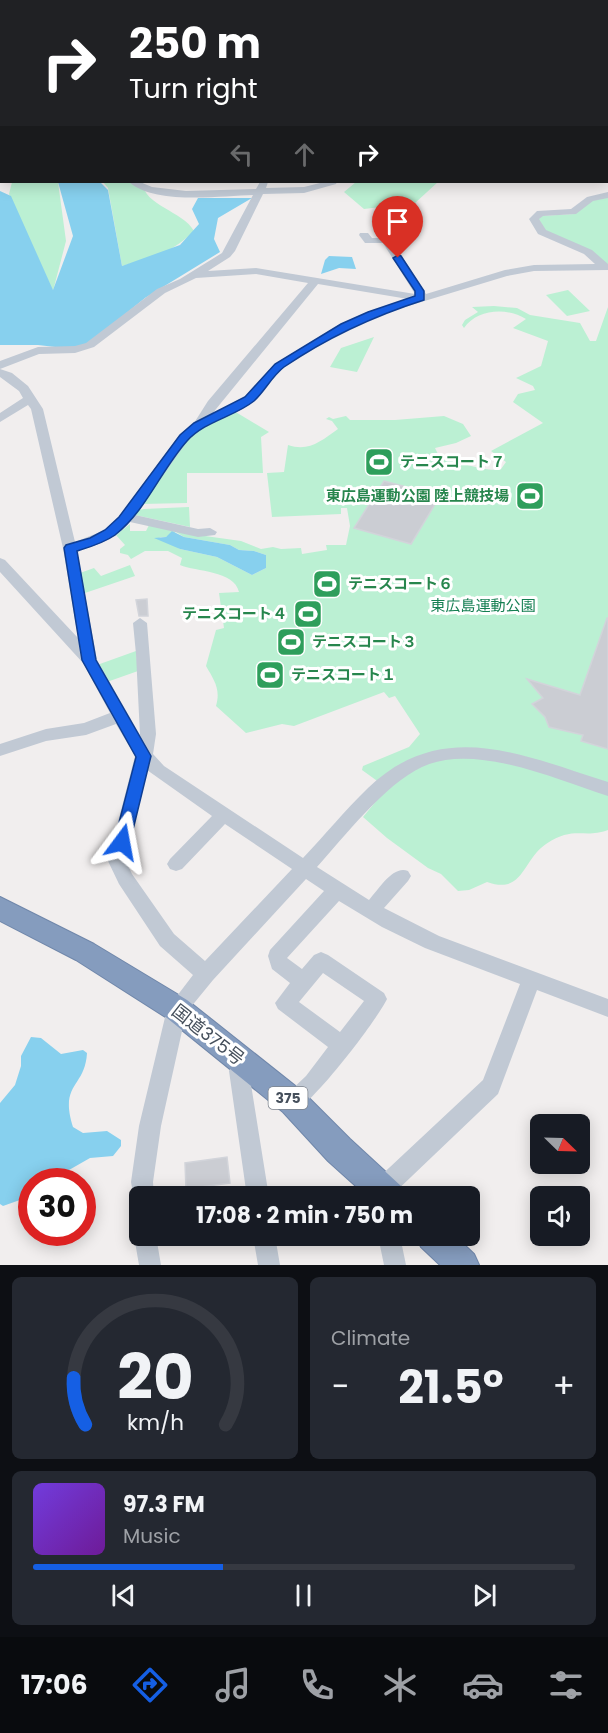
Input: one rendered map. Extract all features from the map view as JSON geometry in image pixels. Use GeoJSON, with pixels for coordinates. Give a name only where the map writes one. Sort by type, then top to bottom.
{"type":"FeatureCollection","features":[{"type":"Feature","properties":{"kind":"highway","name":"国道375号"},"geometry":{"type":"LineString","coordinates":[[0,908],[85,952],[177,1009],[293,1102],[378,1186]]}},
{"type":"Feature","properties":{"kind":"highway"},"geometry":{"type":"LineString","coordinates":[[443,1246],[463,1265]]}},
{"type":"Feature","properties":{"kind":"street"},"geometry":{"type":"LineString","coordinates":[[136,183],[150,190],[170,193],[262,187],[304,190],[329,183]]}},
{"type":"Feature","properties":{"kind":"street"},"geometry":{"type":"LineString","coordinates":[[0,366],[33,351],[81,350],[161,291],[192,276],[231,249],[262,187]]}},
{"type":"Feature","properties":{"kind":"street"},"geometry":{"type":"LineString","coordinates":[[606,267],[588,252],[542,232],[534,219],[540,213],[573,212],[590,198],[608,195]]}},
{"type":"Feature","properties":{"kind":"street"},"geometry":{"type":"LineString","coordinates":[[364,235],[369,241],[387,240],[420,291],[420,298]]}},
{"type":"Feature","properties":{"kind":"street"},"geometry":{"type":"LineString","coordinates":[[70,548],[94,541],[110,533],[126,517],[184,437],[198,426],[249,399],[279,366],[344,326],[371,314],[505,273],[534,268],[606,267]]}},
{"type":"Feature","properties":{"kind":"street"},"geometry":{"type":"LineString","coordinates":[[192,276],[256,271],[420,298]]}},
{"type":"Feature","properties":{"kind":"street"},"geometry":{"type":"LineString","coordinates":[[198,426],[212,404],[314,282]]}},
{"type":"Feature","properties":{"kind":"street"},"geometry":{"type":"LineString","coordinates":[[0,373],[8,376],[31,398],[37,409],[70,548],[89,660]]}},
{"type":"Feature","properties":{"kind":"street"},"geometry":{"type":"LineString","coordinates":[[0,418],[31,398]]}},
{"type":"Feature","properties":{"kind":"street"},"geometry":{"type":"LineString","coordinates":[[126,517],[198,532],[210,532]]}},
{"type":"Feature","properties":{"kind":"street"},"geometry":{"type":"LineString","coordinates":[[0,563],[89,660],[119,716],[144,756],[158,771],[337,890],[371,910],[432,942],[608,1008]]}},
{"type":"Feature","properties":{"kind":"street"},"geometry":{"type":"LineString","coordinates":[[140,623],[148,734],[117,861],[125,879],[167,940],[206,974]]}},
{"type":"Feature","properties":{"kind":"street"},"geometry":{"type":"LineString","coordinates":[[0,750],[46,735],[86,729],[119,716]]}},
{"type":"Feature","properties":{"kind":"street"},"geometry":{"type":"LineString","coordinates":[[142,1186],[150,1126],[177,1009],[206,974],[376,791],[417,762],[433,757],[470,753],[496,756],[608,789]]}},
{"type":"Feature","properties":{"kind":"street"},"geometry":{"type":"LineString","coordinates":[[176,864],[224,814]]}},
{"type":"Feature","properties":{"kind":"street"},"geometry":{"type":"LineString","coordinates":[[371,910],[402,876]]}},
{"type":"Feature","properties":{"kind":"street"},"geometry":{"type":"LineString","coordinates":[[303,981],[279,963],[277,956],[337,890]]}},
{"type":"Feature","properties":{"kind":"street"},"geometry":{"type":"LineString","coordinates":[[293,1102],[313,1083],[377,999],[321,961],[285,1003],[341,1045]]}},
{"type":"Feature","properties":{"kind":"street"},"geometry":{"type":"LineString","coordinates":[[394,1186],[491,1087],[531,981]]}},
{"type":"Feature","properties":{"kind":"street"},"geometry":{"type":"LineString","coordinates":[[244,1062],[239,1071],[256,1186]]}},
{"type":"Feature","properties":{"kind":"street"},"geometry":{"type":"LineString","coordinates":[[147,1246],[150,1265]]}},
{"type":"Feature","properties":{"kind":"street"},"geometry":{"type":"LineString","coordinates":[[266,1246],[269,1265]]}},
{"type":"Feature","properties":{"kind":"street"},"geometry":{"type":"LineString","coordinates":[[391,1246],[395,1265]]}},
{"type":"Feature","properties":{"kind":"green space"},"geometry":{"type":"Polygon","coordinates":[[[12,183],[58,183],[66,241],[53,291],[9,194],[12,183]]]}},
{"type":"Feature","properties":{"kind":"green space"},"geometry":{"type":"Polygon","coordinates":[[[104,183],[143,183],[144,190],[149,197],[189,224],[194,231],[169,250],[122,266],[108,188],[104,183]]]}},
{"type":"Feature","properties":{"kind":"green space"},"geometry":{"type":"Polygon","coordinates":[[[355,183],[437,183],[415,203],[364,209],[344,192],[355,183]]]}},
{"type":"Feature","properties":{"kind":"green space"},"geometry":{"type":"Polygon","coordinates":[[[608,196],[608,266],[545,230],[538,218],[574,214],[587,202],[608,196]]]}},
{"type":"Feature","properties":{"kind":"green space"},"geometry":{"type":"Polygon","coordinates":[[[568,290],[590,311],[567,316],[546,295],[568,290]]]}},
{"type":"Feature","properties":{"kind":"green space","name":"東広島運動公園"},"geometry":{"type":"Polygon","coordinates":[[[472,307],[517,308],[530,315],[580,323],[590,341],[596,341],[608,307],[608,830],[556,838],[538,851],[516,880],[508,884],[499,885],[487,882],[469,890],[458,891],[441,874],[428,868],[363,817],[387,788],[362,770],[363,766],[409,747],[420,734],[395,696],[389,698],[384,692],[294,726],[282,724],[246,733],[216,706],[217,690],[206,666],[216,630],[224,628],[219,593],[239,592],[236,585],[230,579],[214,573],[180,565],[182,558],[168,551],[145,551],[131,559],[128,555],[120,553],[120,549],[125,545],[116,535],[130,524],[130,531],[146,531],[149,525],[241,541],[261,549],[301,548],[302,554],[327,550],[326,545],[346,545],[350,526],[347,508],[341,508],[341,514],[272,517],[267,473],[284,472],[288,445],[309,446],[338,429],[332,421],[326,419],[329,417],[333,419],[346,416],[350,420],[395,420],[444,416],[463,424],[471,436],[456,443],[435,448],[440,458],[481,468],[501,469],[506,462],[491,451],[543,423],[513,402],[518,394],[535,390],[533,386],[516,378],[541,366],[548,341],[513,328],[526,319],[510,313],[484,314],[476,317],[464,328],[462,325],[465,320],[478,312],[472,307]],[[176,532],[166,537],[159,537],[180,549],[217,557],[252,575],[266,568],[266,555],[239,550],[230,545],[184,537],[176,532]]]}},
{"type":"Feature","properties":{"kind":"green space"},"geometry":{"type":"Polygon","coordinates":[[[374,337],[357,372],[330,367],[341,348],[374,337]]]}},
{"type":"Feature","properties":{"kind":"green space"},"geometry":{"type":"Polygon","coordinates":[[[234,411],[269,432],[261,437],[263,473],[187,473],[187,503],[141,504],[189,438],[198,430],[234,411]]]}},
{"type":"Feature","properties":{"kind":"green space"},"geometry":{"type":"Polygon","coordinates":[[[189,507],[190,527],[135,515],[139,510],[144,509],[189,507]]]}},
{"type":"Feature","properties":{"kind":"green space"},"geometry":{"type":"Polygon","coordinates":[[[130,565],[135,576],[85,593],[80,573],[94,568],[101,576],[130,565]]]}},
{"type":"Feature","properties":{"kind":"green space"},"geometry":{"type":"Polygon","coordinates":[[[136,651],[138,671],[104,683],[97,665],[136,651]]]}},
{"type":"Feature","properties":{"kind":"water"},"geometry":{"type":"Polygon","coordinates":[[[58,183],[101,183],[108,190],[122,266],[180,245],[199,224],[192,209],[198,198],[252,198],[218,218],[214,239],[220,252],[145,298],[81,350],[38,345],[0,345],[0,191],[11,196],[53,290],[73,236],[58,183]]]}},
{"type":"Feature","properties":{"kind":"water"},"geometry":{"type":"Polygon","coordinates":[[[329,256],[352,257],[356,269],[339,268],[321,274],[325,260],[329,256]]]}},
{"type":"Feature","properties":{"kind":"water"},"geometry":{"type":"Polygon","coordinates":[[[172,531],[184,537],[230,545],[239,550],[266,555],[266,568],[252,575],[217,557],[180,549],[154,538],[166,537],[172,531]]]}},
{"type":"Feature","properties":{"kind":"water"},"geometry":{"type":"Polygon","coordinates":[[[31,1037],[41,1038],[61,1054],[83,1050],[87,1053],[82,1073],[71,1093],[69,1102],[73,1127],[83,1133],[107,1131],[121,1140],[121,1146],[113,1156],[90,1158],[72,1168],[18,1168],[18,1201],[3,1206],[0,1204],[0,1103],[15,1085],[21,1066],[21,1056],[31,1037]]]}},
{"type":"Feature","properties":{"kind":"building"},"geometry":{"type":"Polygon","coordinates":[[[384,481],[440,496],[411,544],[354,528],[384,481]]]}},
{"type":"Feature","properties":{"kind":"building"},"geometry":{"type":"Polygon","coordinates":[[[147,599],[148,616],[139,616],[136,600],[147,599]]]}},
{"type":"Feature","properties":{"kind":"building"},"geometry":{"type":"Polygon","coordinates":[[[607,618],[608,749],[581,741],[583,735],[549,727],[545,717],[532,704],[543,698],[527,679],[580,695],[607,618]]]}},
{"type":"Feature","properties":{"kind":"building"},"geometry":{"type":"Polygon","coordinates":[[[227,1157],[230,1183],[186,1186],[185,1163],[227,1157]]]}},
{"type":"Feature","properties":{"kind":"place","name":"テニスコート７"},"geometry":{"type":"Point","coordinates":[379,462]}},
{"type":"Feature","properties":{"kind":"place","name":"東広島運動公園 陸上競技場"},"geometry":{"type":"Point","coordinates":[530,496]}},
{"type":"Feature","properties":{"kind":"place","name":"テニスコート６"},"geometry":{"type":"Point","coordinates":[327,584]}},
{"type":"Feature","properties":{"kind":"place","name":"テニスコート４"},"geometry":{"type":"Point","coordinates":[308,614]}},
{"type":"Feature","properties":{"kind":"place","name":"テニスコート３"},"geometry":{"type":"Point","coordinates":[291,642]}},
{"type":"Feature","properties":{"kind":"place","name":"テニスコート１"},"geometry":{"type":"Point","coordinates":[270,675]}},
{"type":"Feature","properties":{"kind":"route"},"geometry":{"type":"LineString","coordinates":[[122,842],[144,756],[119,716],[89,660],[70,548],[94,541],[110,533],[124,520],[184,437],[198,426],[249,399],[279,366],[344,326],[371,314],[420,298],[420,291],[398,258]]}}]}
